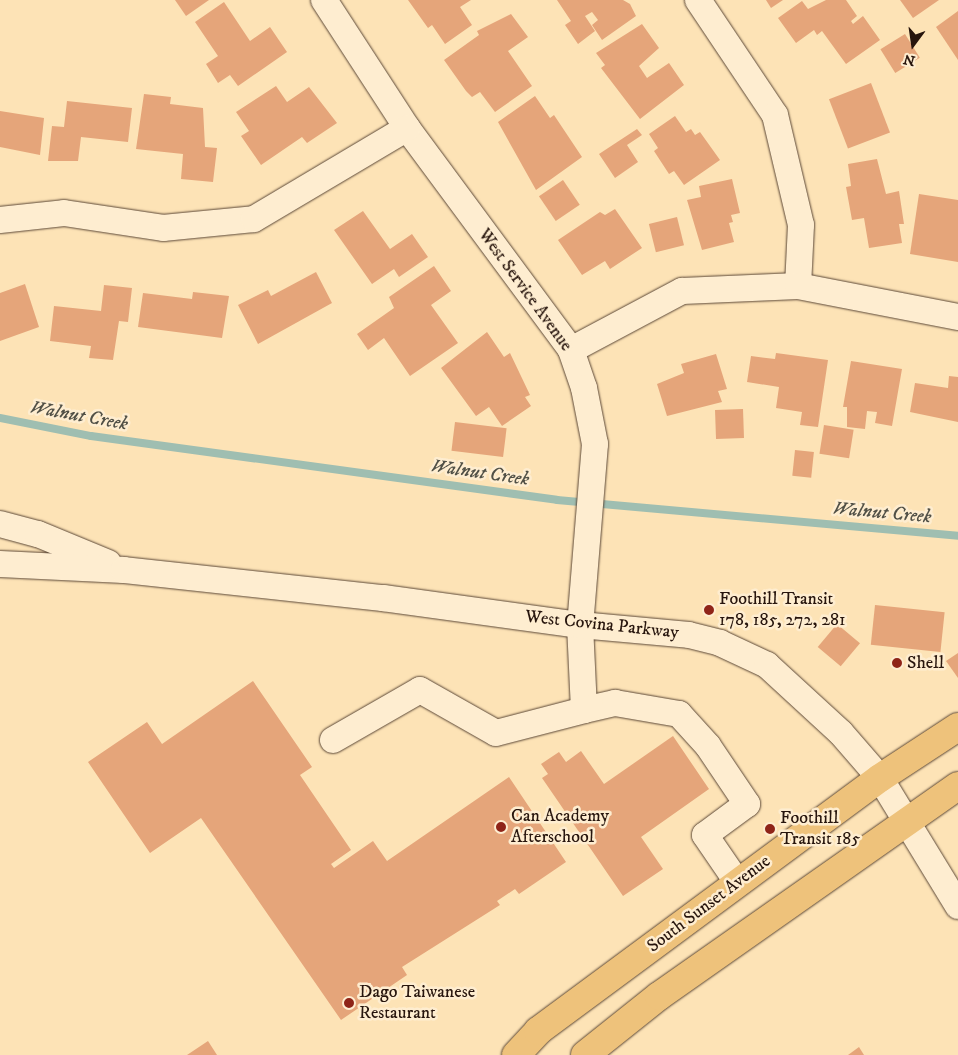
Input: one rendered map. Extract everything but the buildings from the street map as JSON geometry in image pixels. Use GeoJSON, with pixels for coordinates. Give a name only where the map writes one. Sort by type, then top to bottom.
{"type":"FeatureCollection","features":[{"type":"Feature","properties":{"kind":"main road","name":"South Sunset Avenue"},"geometry":{"type":"LineString","coordinates":[[516,1055],[538,1031],[880,778],[958,727]]}},
{"type":"Feature","properties":{"kind":"main road"},"geometry":{"type":"LineString","coordinates":[[585,1055],[659,996],[958,786]]}},
{"type":"Feature","properties":{"kind":"street","name":"West Service Avenue"},"geometry":{"type":"LineString","coordinates":[[324,0],[407,128],[571,350],[584,388],[595,444],[580,625],[584,710]]}},
{"type":"Feature","properties":{"kind":"street"},"geometry":{"type":"LineString","coordinates":[[698,0],[775,115],[801,225],[798,286]]}},
{"type":"Feature","properties":{"kind":"street"},"geometry":{"type":"LineString","coordinates":[[0,220],[64,213],[163,228],[254,219],[407,128]]}},
{"type":"Feature","properties":{"kind":"street"},"geometry":{"type":"LineString","coordinates":[[571,350],[682,291],[798,286],[958,317]]}},
{"type":"Feature","properties":{"kind":"street","name":"West Covina Parkway"},"geometry":{"type":"LineString","coordinates":[[0,524],[85,553],[124,570]]}},
{"type":"Feature","properties":{"kind":"street"},"geometry":{"type":"LineString","coordinates":[[1,564],[34,549],[85,553]]}},
{"type":"Feature","properties":{"kind":"street","name":"West Covina Parkway"},"geometry":{"type":"LineString","coordinates":[[1,564],[124,570],[177,578],[383,598],[580,625],[689,635],[720,643],[767,665],[841,733],[880,778],[904,823],[958,906]]}},
{"type":"Feature","properties":{"kind":"street"},"geometry":{"type":"LineString","coordinates":[[333,740],[420,690],[496,733],[615,703],[679,714],[702,739],[747,804],[705,835],[738,883]]}},
{"type":"Feature","properties":{"kind":"waterway","name":"Walnut Creek"},"geometry":{"type":"LineString","coordinates":[[0,418],[91,436],[557,500],[958,536]]}},
{"type":"Feature","properties":{"kind":"place","name":"Foothill Transit 178, 185, 272, 281"},"geometry":{"type":"Point","coordinates":[709,610]}},
{"type":"Feature","properties":{"kind":"place","name":"Shell"},"geometry":{"type":"Point","coordinates":[897,663]}},
{"type":"Feature","properties":{"kind":"place","name":"Can Academy Afterschool"},"geometry":{"type":"Point","coordinates":[501,827]}},
{"type":"Feature","properties":{"kind":"place","name":"Foothill Transit 185"},"geometry":{"type":"Point","coordinates":[770,829]}},
{"type":"Feature","properties":{"kind":"place","name":"Dago Taiwanese Restaurant"},"geometry":{"type":"Point","coordinates":[349,1003]}}]}
